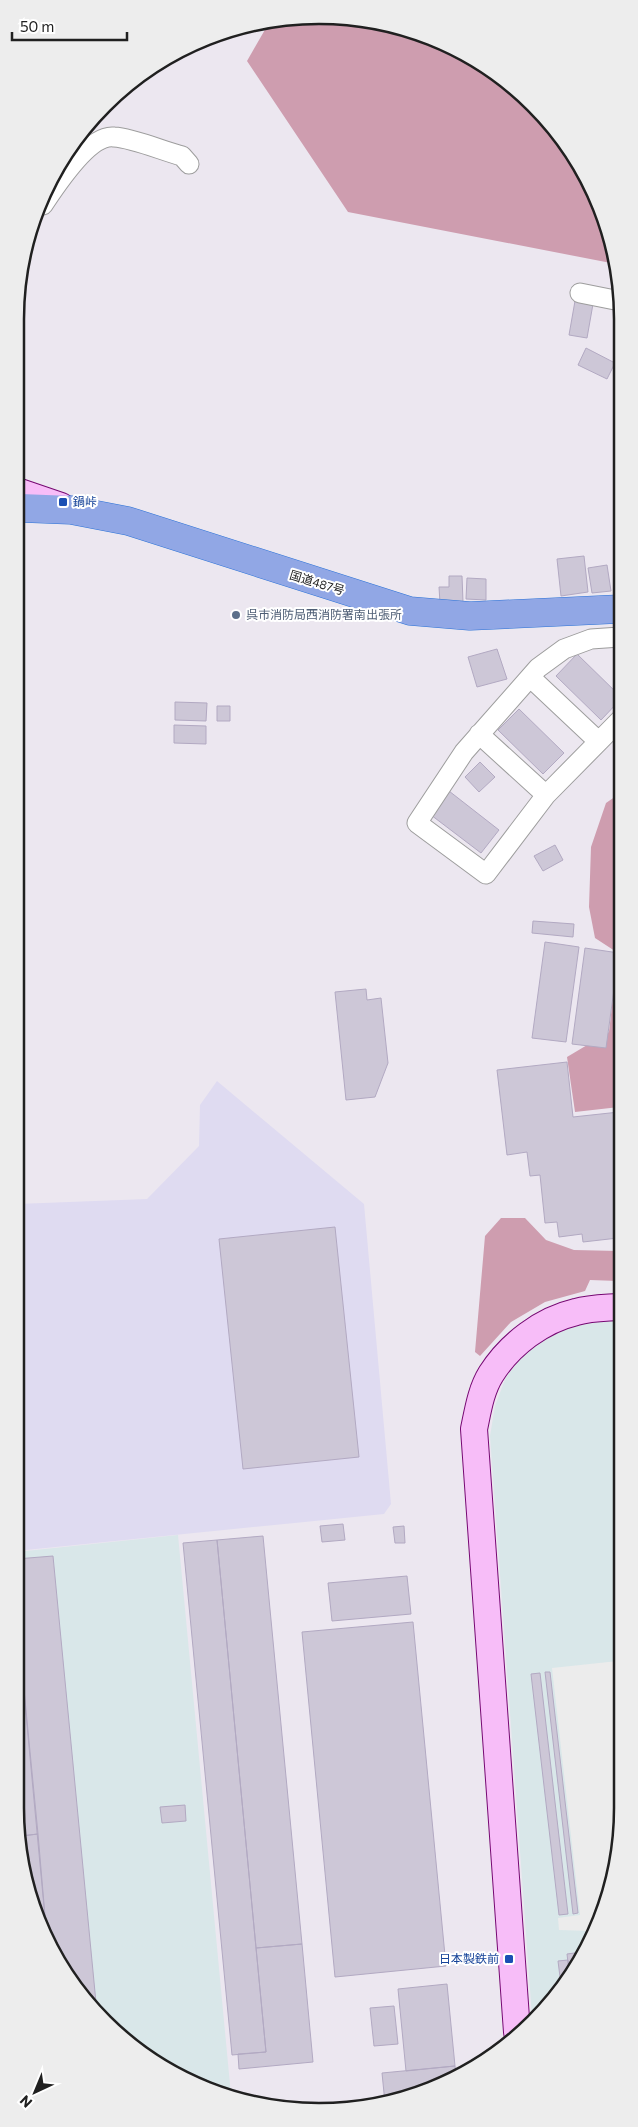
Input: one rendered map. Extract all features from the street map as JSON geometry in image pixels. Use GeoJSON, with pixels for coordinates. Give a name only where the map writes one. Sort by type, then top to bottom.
{"type":"FeatureCollection","features":[{"type":"Feature","properties":{"kind":"highway","name":"国道487号"},"geometry":{"type":"LineString","coordinates":[[24,508],[71,510],[128,522],[410,611],[470,616],[614,609]]}},
{"type":"Feature","properties":{"kind":"street"},"geometry":{"type":"LineString","coordinates":[[53,190],[70,165],[99,142],[113,136],[182,156],[189,164]]}},
{"type":"Feature","properties":{"kind":"street"},"geometry":{"type":"LineString","coordinates":[[580,293],[614,300]]}},
{"type":"Feature","properties":{"kind":"street"},"geometry":{"type":"LineString","coordinates":[[24,493],[71,510]]}},
{"type":"Feature","properties":{"kind":"street"},"geometry":{"type":"LineString","coordinates":[[614,638],[590,639],[564,649],[530,677],[464,752],[417,824],[486,874],[546,795],[614,726]]}},
{"type":"Feature","properties":{"kind":"street"},"geometry":{"type":"LineString","coordinates":[[530,677],[598,742]]}},
{"type":"Feature","properties":{"kind":"street"},"geometry":{"type":"LineString","coordinates":[[479,734],[546,795]]}},
{"type":"Feature","properties":{"kind":"street"},"geometry":{"type":"LineString","coordinates":[[517,2028],[474,1429],[479,1402],[491,1374],[516,1344],[550,1320],[577,1311],[614,1307]]}},
{"type":"Feature","properties":{"kind":"shaded area"},"geometry":{"type":"Polygon","coordinates":[[[300,24],[338,24],[377,29],[414,39],[467,63],[514,97],[553,139],[584,188],[599,224],[609,263],[348,212],[247,61],[266,28],[300,24]]]}},
{"type":"Feature","properties":{"kind":"shaded area"},"geometry":{"type":"Polygon","coordinates":[[[614,797],[614,950],[595,938],[589,907],[591,847],[606,803],[614,797]]]}},
{"type":"Feature","properties":{"kind":"shaded area"},"geometry":{"type":"Polygon","coordinates":[[[614,988],[614,1108],[575,1112],[567,1057],[609,1032],[614,988]]]}},
{"type":"Feature","properties":{"kind":"shaded area"},"geometry":{"type":"Polygon","coordinates":[[[217,1081],[364,1204],[391,1504],[384,1514],[24,1550],[24,1204],[147,1199],[199,1146],[200,1105],[217,1081]]]}},
{"type":"Feature","properties":{"kind":"shaded area"},"geometry":{"type":"Polygon","coordinates":[[[501,1218],[525,1218],[546,1240],[574,1250],[614,1251],[614,1281],[590,1280],[585,1291],[545,1302],[511,1322],[480,1356],[475,1352],[485,1236],[501,1218]]]}},
{"type":"Feature","properties":{"kind":"shaded area"},"geometry":{"type":"Polygon","coordinates":[[[614,1320],[614,1827],[609,1866],[592,1921],[575,1956],[553,1988],[532,2013],[490,1436],[495,1406],[506,1377],[524,1354],[551,1335],[580,1324],[614,1320]]]}},
{"type":"Feature","properties":{"kind":"shaded area"},"geometry":{"type":"Polygon","coordinates":[[[178,1535],[230,2090],[206,2081],[171,2064],[139,2042],[110,2017],[85,1988],[63,1956],[39,1903],[29,1866],[24,1827],[24,1551],[178,1535]]]}},
{"type":"Feature","properties":{"kind":"shaded area"},"geometry":{"type":"Polygon","coordinates":[[[614,1661],[614,1827],[609,1866],[599,1903],[588,1931],[559,1930],[558,1918],[580,1915],[552,1668],[614,1661]]]}},
{"type":"Feature","properties":{"kind":"building"},"geometry":{"type":"Polygon","coordinates":[[[575,301],[593,304],[587,338],[569,335],[575,301]]]}},
{"type":"Feature","properties":{"kind":"building"},"geometry":{"type":"Polygon","coordinates":[[[586,348],[614,362],[607,379],[578,365],[586,348]]]}},
{"type":"Feature","properties":{"kind":"building"},"geometry":{"type":"Polygon","coordinates":[[[584,556],[588,592],[561,596],[557,559],[584,556]]]}},
{"type":"Feature","properties":{"kind":"building"},"geometry":{"type":"Polygon","coordinates":[[[607,565],[611,591],[592,593],[588,568],[607,565]]]}},
{"type":"Feature","properties":{"kind":"building"},"geometry":{"type":"Polygon","coordinates":[[[449,576],[462,576],[463,602],[440,603],[439,587],[449,587],[449,576]]]}},
{"type":"Feature","properties":{"kind":"building"},"geometry":{"type":"Polygon","coordinates":[[[467,578],[486,579],[486,600],[466,599],[467,578]]]}},
{"type":"Feature","properties":{"kind":"building"},"geometry":{"type":"Polygon","coordinates":[[[497,649],[507,679],[477,687],[468,657],[497,649]]]}},
{"type":"Feature","properties":{"kind":"building"},"geometry":{"type":"Polygon","coordinates":[[[577,654],[614,690],[614,706],[601,720],[556,676],[577,654]]]}},
{"type":"Feature","properties":{"kind":"building"},"geometry":{"type":"Polygon","coordinates":[[[175,702],[207,703],[206,721],[175,720],[175,702]]]}},
{"type":"Feature","properties":{"kind":"building"},"geometry":{"type":"Polygon","coordinates":[[[217,706],[230,706],[230,721],[217,721],[217,706]]]}},
{"type":"Feature","properties":{"kind":"building"},"geometry":{"type":"Polygon","coordinates":[[[519,709],[564,753],[543,774],[498,730],[519,709]]]}},
{"type":"Feature","properties":{"kind":"building"},"geometry":{"type":"Polygon","coordinates":[[[174,725],[206,726],[206,744],[174,743],[174,725]]]}},
{"type":"Feature","properties":{"kind":"building"},"geometry":{"type":"Polygon","coordinates":[[[480,762],[495,777],[479,792],[465,777],[480,762]]]}},
{"type":"Feature","properties":{"kind":"building"},"geometry":{"type":"Polygon","coordinates":[[[449,791],[499,830],[481,853],[431,815],[449,791]]]}},
{"type":"Feature","properties":{"kind":"building"},"geometry":{"type":"Polygon","coordinates":[[[555,845],[563,860],[543,871],[534,856],[555,845]]]}},
{"type":"Feature","properties":{"kind":"building"},"geometry":{"type":"Polygon","coordinates":[[[533,921],[574,924],[573,937],[532,933],[533,921]]]}},
{"type":"Feature","properties":{"kind":"building"},"geometry":{"type":"Polygon","coordinates":[[[545,942],[579,947],[566,1042],[532,1038],[545,942]]]}},
{"type":"Feature","properties":{"kind":"building"},"geometry":{"type":"Polygon","coordinates":[[[585,948],[614,952],[614,990],[606,1048],[572,1044],[585,948]]]}},
{"type":"Feature","properties":{"kind":"building"},"geometry":{"type":"Polygon","coordinates":[[[366,989],[367,1000],[381,998],[388,1063],[375,1097],[346,1100],[335,992],[366,989]]]}},
{"type":"Feature","properties":{"kind":"building"},"geometry":{"type":"Polygon","coordinates":[[[567,1062],[573,1117],[614,1113],[614,1238],[583,1242],[582,1234],[559,1237],[557,1222],[545,1223],[540,1175],[530,1176],[527,1152],[507,1155],[497,1070],[567,1062]]]}},
{"type":"Feature","properties":{"kind":"building"},"geometry":{"type":"Polygon","coordinates":[[[335,1227],[359,1457],[243,1469],[219,1239],[335,1227]]]}},
{"type":"Feature","properties":{"kind":"building"},"geometry":{"type":"Polygon","coordinates":[[[343,1524],[345,1540],[322,1542],[320,1526],[343,1524]]]}},
{"type":"Feature","properties":{"kind":"building"},"geometry":{"type":"Polygon","coordinates":[[[404,1526],[405,1543],[395,1543],[393,1527],[404,1526]]]}},
{"type":"Feature","properties":{"kind":"building"},"geometry":{"type":"Polygon","coordinates":[[[263,1536],[302,1944],[256,1948],[217,1540],[263,1536]]]}},
{"type":"Feature","properties":{"kind":"building"},"geometry":{"type":"Polygon","coordinates":[[[217,1540],[266,2052],[232,2055],[183,1543],[217,1540]]]}},
{"type":"Feature","properties":{"kind":"building"},"geometry":{"type":"Polygon","coordinates":[[[53,1556],[96,2002],[63,1956],[45,1919],[24,1693],[24,1558],[53,1556]]]}},
{"type":"Feature","properties":{"kind":"building"},"geometry":{"type":"Polygon","coordinates":[[[407,1576],[411,1614],[332,1621],[328,1583],[407,1576]]]}},
{"type":"Feature","properties":{"kind":"building"},"geometry":{"type":"Polygon","coordinates":[[[413,1622],[446,1966],[335,1977],[302,1632],[413,1622]]]}},
{"type":"Feature","properties":{"kind":"building"},"geometry":{"type":"Polygon","coordinates":[[[545,1672],[550,1672],[578,1913],[573,1914],[545,1672]]]}},
{"type":"Feature","properties":{"kind":"building"},"geometry":{"type":"Polygon","coordinates":[[[540,1673],[568,1914],[559,1915],[531,1674],[540,1673]]]}},
{"type":"Feature","properties":{"kind":"building"},"geometry":{"type":"Polygon","coordinates":[[[24,1690],[38,1834],[25,1836],[24,1827],[24,1690]]]}},
{"type":"Feature","properties":{"kind":"building"},"geometry":{"type":"Polygon","coordinates":[[[185,1805],[186,1821],[162,1823],[160,1807],[185,1805]]]}},
{"type":"Feature","properties":{"kind":"building"},"geometry":{"type":"Polygon","coordinates":[[[38,1834],[45,1919],[29,1866],[25,1836],[38,1834]]]}},
{"type":"Feature","properties":{"kind":"building"},"geometry":{"type":"Polygon","coordinates":[[[302,1944],[313,2062],[239,2069],[238,2054],[266,2052],[256,1948],[302,1944]]]}},
{"type":"Feature","properties":{"kind":"building"},"geometry":{"type":"Polygon","coordinates":[[[577,1953],[568,1966],[567,1954],[577,1953]]]}},
{"type":"Feature","properties":{"kind":"building"},"geometry":{"type":"Polygon","coordinates":[[[568,1960],[569,1965],[560,1978],[558,1961],[568,1960]]]}},
{"type":"Feature","properties":{"kind":"building"},"geometry":{"type":"Polygon","coordinates":[[[447,1984],[455,2066],[406,2071],[398,1989],[447,1984]]]}},
{"type":"Feature","properties":{"kind":"building"},"geometry":{"type":"Polygon","coordinates":[[[394,2006],[398,2044],[374,2046],[370,2008],[394,2006]]]}},
{"type":"Feature","properties":{"kind":"building"},"geometry":{"type":"Polygon","coordinates":[[[455,2066],[455,2070],[414,2088],[384,2096],[382,2073],[455,2066]]]}},
{"type":"Feature","properties":{"kind":"place","name":"鍋峠"},"geometry":{"type":"Point","coordinates":[63,502]}},
{"type":"Feature","properties":{"kind":"place","name":"呉市消防局西消防署南出張所"},"geometry":{"type":"Point","coordinates":[236,615]}},
{"type":"Feature","properties":{"kind":"place","name":"日本製鉄前"},"geometry":{"type":"Point","coordinates":[509,1959]}}]}
